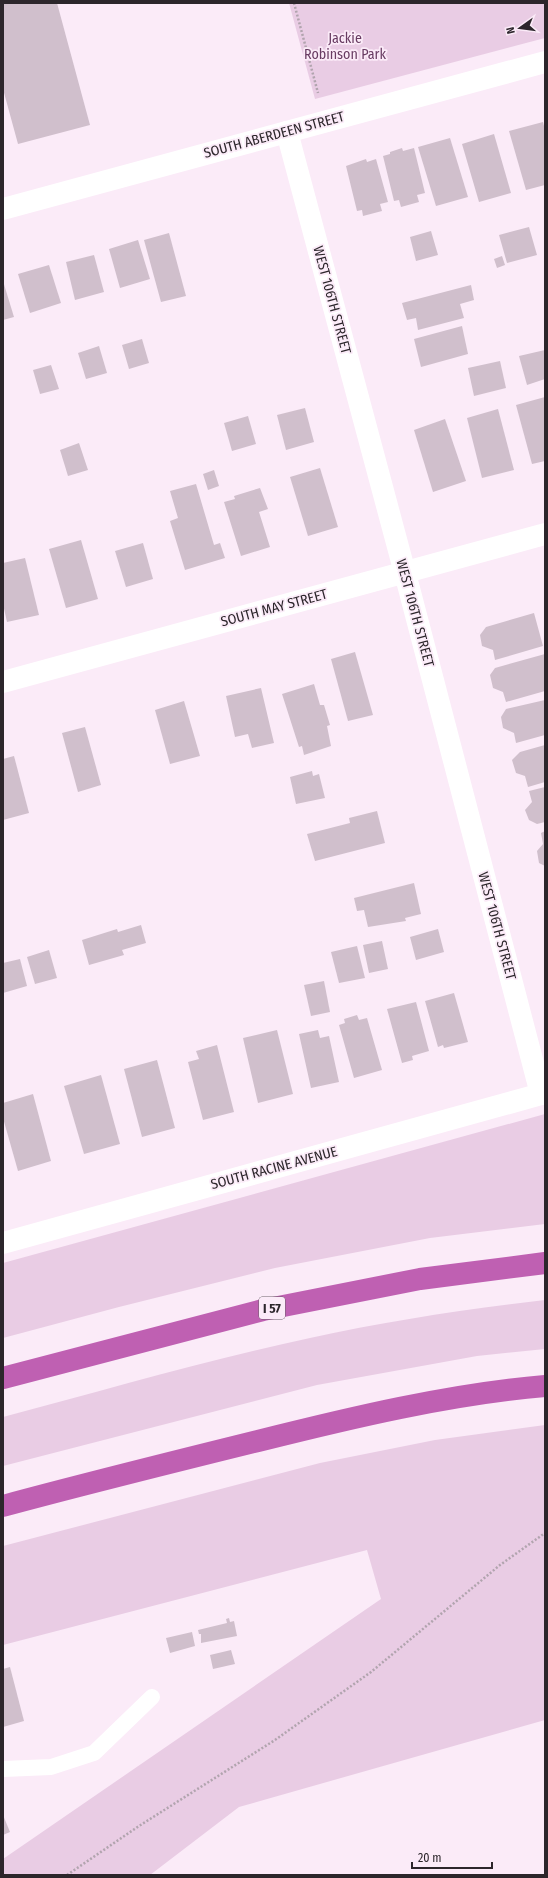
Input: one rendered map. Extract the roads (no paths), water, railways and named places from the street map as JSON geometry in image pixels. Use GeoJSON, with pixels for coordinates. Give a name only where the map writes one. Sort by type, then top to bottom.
{"type":"FeatureCollection","features":[{"type":"Feature","properties":{"kind":"highway","name":"I 57"},"geometry":{"type":"LineString","coordinates":[[3,1378],[263,1310],[420,1279],[545,1263]]}},
{"type":"Feature","properties":{"kind":"highway"},"geometry":{"type":"LineString","coordinates":[[3,1506],[91,1482],[343,1420],[505,1389],[545,1386]]}},
{"type":"Feature","properties":{"kind":"street","name":"SOUTH ABERDEEN STREET"},"geometry":{"type":"LineString","coordinates":[[3,209],[545,62]]}},
{"type":"Feature","properties":{"kind":"street","name":"WEST 106TH STREET"},"geometry":{"type":"LineString","coordinates":[[286,132],[405,572],[543,1094]]}},
{"type":"Feature","properties":{"kind":"street","name":"SOUTH MAY STREET"},"geometry":{"type":"LineString","coordinates":[[3,682],[545,534]]}},
{"type":"Feature","properties":{"kind":"street","name":"SOUTH RACINE AVENUE"},"geometry":{"type":"LineString","coordinates":[[3,1243],[543,1094]]}},
{"type":"Feature","properties":{"kind":"lane"},"geometry":{"type":"LineString","coordinates":[[3,1769],[51,1767],[94,1753],[152,1697]]}},
{"type":"Feature","properties":{"kind":"park label","name":"Jackie Robinson Park"},"geometry":{"type":"Point","coordinates":[345,46]}}]}
